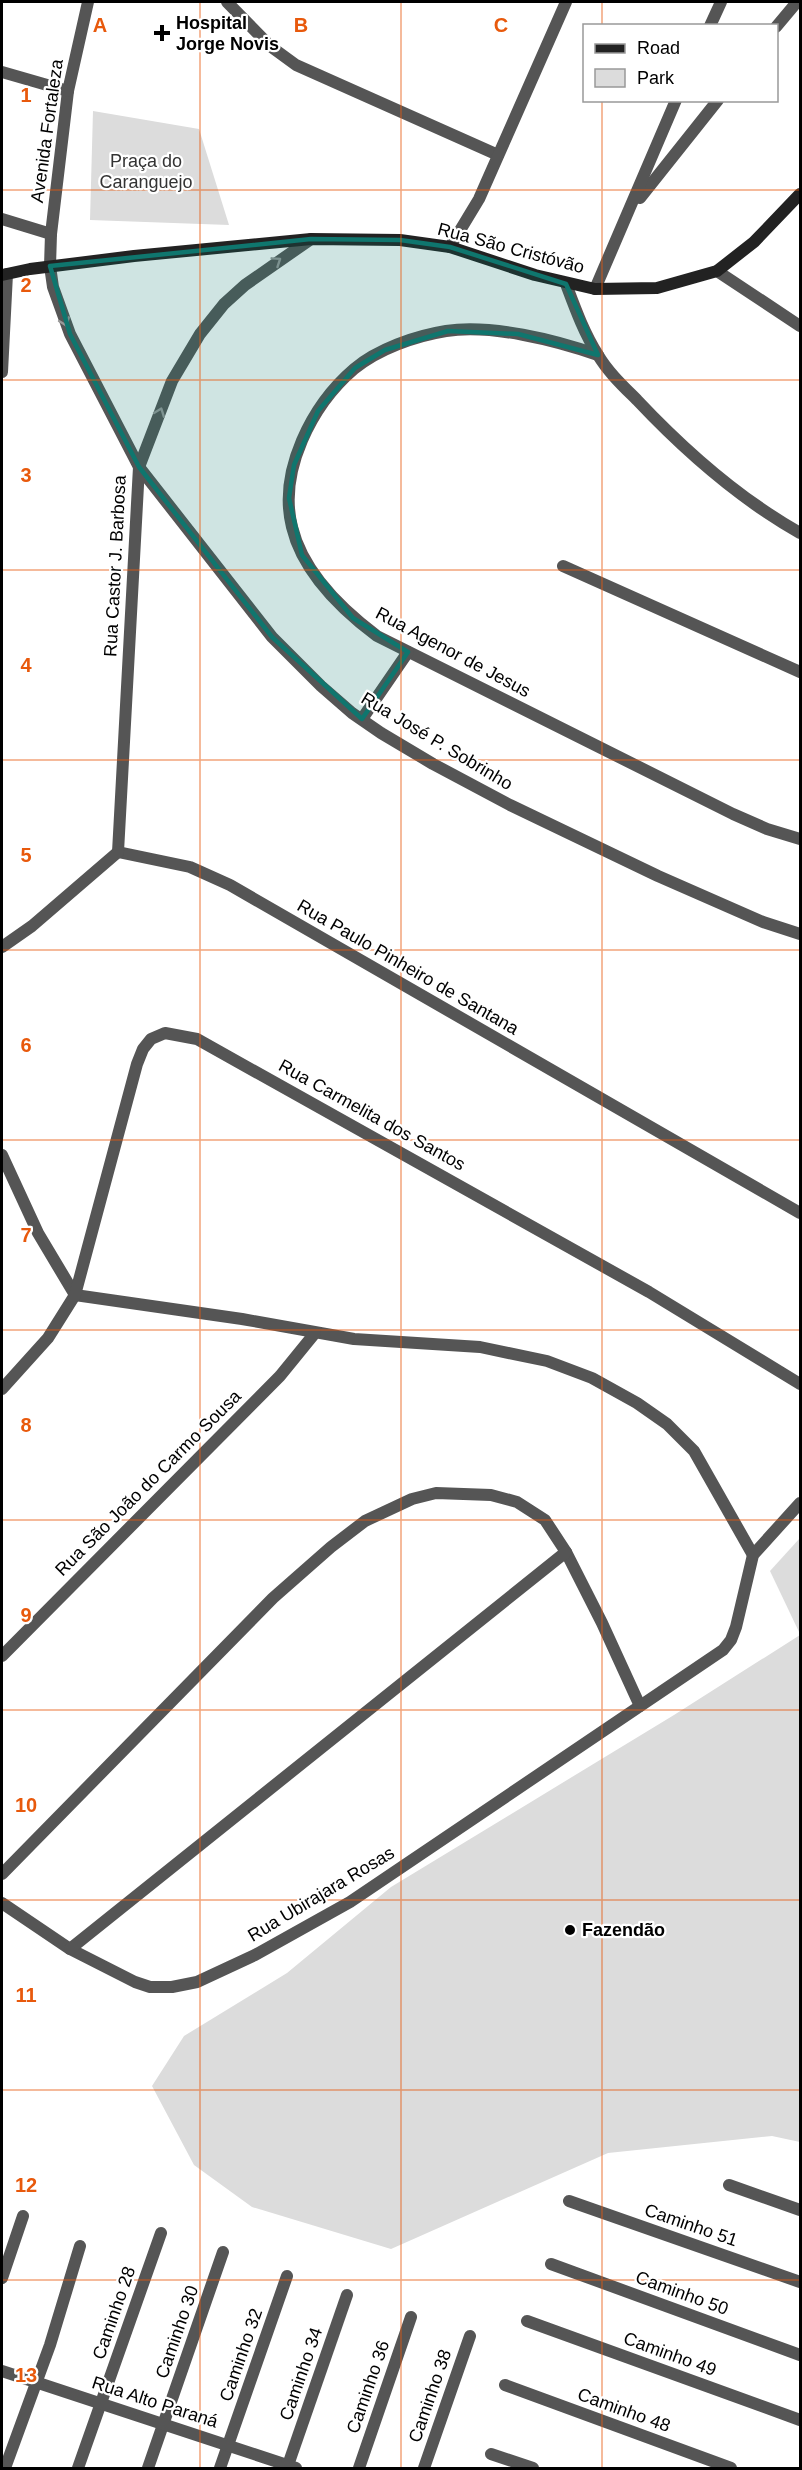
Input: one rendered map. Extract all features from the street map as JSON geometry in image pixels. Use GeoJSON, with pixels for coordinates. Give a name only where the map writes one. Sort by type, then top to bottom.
{"type":"FeatureCollection","features":[{"type":"Feature","properties":{"kind":"main road","name":"Rua São Cristóvão"},"geometry":{"type":"LineString","coordinates":[[4,274],[50,266],[311,239],[400,240],[450,247],[566,284],[595,289],[657,288],[685,282],[717,271],[754,242],[801,194]]}},
{"type":"Feature","properties":{"kind":"street","name":"Avenida Fortaleza"},"geometry":{"type":"LineString","coordinates":[[50,266],[51,234],[68,91],[88,2]]}},
{"type":"Feature","properties":{"kind":"street"},"geometry":{"type":"LineString","coordinates":[[228,2],[270,46],[296,65],[498,155]]}},
{"type":"Feature","properties":{"kind":"street"},"geometry":{"type":"LineString","coordinates":[[450,247],[479,199],[566,2]]}},
{"type":"Feature","properties":{"kind":"street"},"geometry":{"type":"LineString","coordinates":[[711,24],[721,2]]}},
{"type":"Feature","properties":{"kind":"street"},"geometry":{"type":"LineString","coordinates":[[778,26],[797,2]]}},
{"type":"Feature","properties":{"kind":"street"},"geometry":{"type":"LineString","coordinates":[[2,72],[68,91]]}},
{"type":"Feature","properties":{"kind":"street"},"geometry":{"type":"LineString","coordinates":[[595,289],[675,102]]}},
{"type":"Feature","properties":{"kind":"street"},"geometry":{"type":"LineString","coordinates":[[629,211],[716,102]]}},
{"type":"Feature","properties":{"kind":"street"},"geometry":{"type":"LineString","coordinates":[[2,219],[51,234]]}},
{"type":"Feature","properties":{"kind":"street"},"geometry":{"type":"LineString","coordinates":[[139,467],[172,381],[200,334],[224,304],[246,285],[311,239]]}},
{"type":"Feature","properties":{"kind":"street","name":"Rua Castor J. Barbosa"},"geometry":{"type":"LineString","coordinates":[[50,266],[53,287],[70,334],[139,467],[118,852]]}},
{"type":"Feature","properties":{"kind":"street"},"geometry":{"type":"LineString","coordinates":[[717,271],[801,326]]}},
{"type":"Feature","properties":{"kind":"street"},"geometry":{"type":"LineString","coordinates":[[2,372],[4,274]]}},
{"type":"Feature","properties":{"kind":"street"},"geometry":{"type":"LineString","coordinates":[[566,284],[578,316],[598,355],[660,427],[723,482],[801,533]]}},
{"type":"Feature","properties":{"kind":"street","name":"Rua Agenor de Jesus"},"geometry":{"type":"LineString","coordinates":[[598,355],[566,344],[518,334],[448,331],[420,336],[385,350],[355,368],[318,411],[306,432],[294,465],[289,498],[291,527],[302,555],[329,594],[352,618],[377,636],[733,814],[767,829],[801,839]]}},
{"type":"Feature","properties":{"kind":"street","name":"Rua José P. Sobrinho"},"geometry":{"type":"LineString","coordinates":[[139,467],[272,637],[321,686],[362,719],[433,764],[510,805],[763,922],[801,934]]}},
{"type":"Feature","properties":{"kind":"street"},"geometry":{"type":"LineString","coordinates":[[563,566],[801,672]]}},
{"type":"Feature","properties":{"kind":"street"},"geometry":{"type":"LineString","coordinates":[[362,719],[408,652]]}},
{"type":"Feature","properties":{"kind":"street"},"geometry":{"type":"LineString","coordinates":[[2,947],[32,926],[118,852]]}},
{"type":"Feature","properties":{"kind":"street","name":"Rua Paulo Pinheiro de Santana"},"geometry":{"type":"LineString","coordinates":[[118,852],[190,867],[230,885],[801,1213]]}},
{"type":"Feature","properties":{"kind":"street","name":"Rua Carmelita dos Santos"},"geometry":{"type":"LineString","coordinates":[[75,1295],[143,1049],[151,1039],[165,1033],[180,1034],[197,1039],[265,1075],[649,1292],[801,1384]]}},
{"type":"Feature","properties":{"kind":"street"},"geometry":{"type":"LineString","coordinates":[[2,1155],[38,1233],[75,1295]]}},
{"type":"Feature","properties":{"kind":"street"},"geometry":{"type":"LineString","coordinates":[[75,1295],[242,1319],[315,1333],[375,1340],[480,1347],[547,1361],[592,1377],[668,1424],[694,1451],[753,1556],[801,1503]]}},
{"type":"Feature","properties":{"kind":"street"},"geometry":{"type":"LineString","coordinates":[[2,1389],[48,1338],[75,1295]]}},
{"type":"Feature","properties":{"kind":"street","name":"Rua São João do Carmo Sousa"},"geometry":{"type":"LineString","coordinates":[[2,1656],[280,1376],[315,1333]]}},
{"type":"Feature","properties":{"kind":"street"},"geometry":{"type":"LineString","coordinates":[[2,1874],[273,1598],[331,1546],[365,1521],[412,1499],[436,1493],[491,1495],[517,1502],[533,1510],[551,1527],[566,1552],[640,1706]]}},
{"type":"Feature","properties":{"kind":"street"},"geometry":{"type":"LineString","coordinates":[[70,1949],[566,1552]]}},
{"type":"Feature","properties":{"kind":"street","name":"Rua Ubirajara Rosas"},"geometry":{"type":"LineString","coordinates":[[2,1903],[70,1949],[135,1982],[150,1987],[172,1987],[197,1982],[255,1954],[350,1902],[723,1650],[731,1640],[739,1618],[753,1556]]}},
{"type":"Feature","properties":{"kind":"street"},"geometry":{"type":"LineString","coordinates":[[729,2185],[801,2210]]}},
{"type":"Feature","properties":{"kind":"street","name":"Caminho 51"},"geometry":{"type":"LineString","coordinates":[[569,2201],[801,2282]]}},
{"type":"Feature","properties":{"kind":"street"},"geometry":{"type":"LineString","coordinates":[[2,2278],[23,2216]]}},
{"type":"Feature","properties":{"kind":"street","name":"Caminho 28"},"geometry":{"type":"LineString","coordinates":[[78,2469],[161,2233]]}},
{"type":"Feature","properties":{"kind":"street"},"geometry":{"type":"LineString","coordinates":[[5,2469],[50,2345],[81,2246]]}},
{"type":"Feature","properties":{"kind":"street","name":"Caminho 30"},"geometry":{"type":"LineString","coordinates":[[148,2469],[223,2252]]}},
{"type":"Feature","properties":{"kind":"street","name":"Caminho 50"},"geometry":{"type":"LineString","coordinates":[[551,2264],[801,2355]]}},
{"type":"Feature","properties":{"kind":"street","name":"Caminho 32"},"geometry":{"type":"LineString","coordinates":[[220,2469],[287,2276]]}},
{"type":"Feature","properties":{"kind":"street","name":"Caminho 34"},"geometry":{"type":"LineString","coordinates":[[291,2468],[347,2295]]}},
{"type":"Feature","properties":{"kind":"street","name":"Caminho 36"},"geometry":{"type":"LineString","coordinates":[[359,2469],[411,2317]]}},
{"type":"Feature","properties":{"kind":"street","name":"Caminho 49"},"geometry":{"type":"LineString","coordinates":[[528,2321],[801,2420]]}},
{"type":"Feature","properties":{"kind":"street","name":"Caminho 38"},"geometry":{"type":"LineString","coordinates":[[424,2469],[470,2336]]}},
{"type":"Feature","properties":{"kind":"street","name":"Rua Alto Paraná"},"geometry":{"type":"LineString","coordinates":[[2,2371],[291,2468]]}},
{"type":"Feature","properties":{"kind":"street","name":"Caminho 48"},"geometry":{"type":"LineString","coordinates":[[505,2385],[731,2469]]}},
{"type":"Feature","properties":{"kind":"street"},"geometry":{"type":"LineString","coordinates":[[491,2454],[533,2469]]}},
{"type":"Feature","properties":{"kind":"highlighted area"},"geometry":{"type":"Polygon","coordinates":[[[311,239],[400,240],[450,247],[566,284],[598,355],[518,334],[448,331],[385,350],[355,368],[318,411],[294,465],[289,498],[302,555],[353,618],[408,652],[362,719],[272,637],[139,467],[70,334],[50,266],[311,239]]]}},
{"type":"Feature","properties":{"kind":"green space","name":"Praça do Caranguejo"},"geometry":{"type":"Polygon","coordinates":[[[93,111],[199,129],[229,225],[90,220],[93,111]]]}},
{"type":"Feature","properties":{"kind":"green space"},"geometry":{"type":"Polygon","coordinates":[[[800,1538],[800,1634],[770,1571],[800,1538]]]}},
{"type":"Feature","properties":{"kind":"green space","name":"Fazendão"},"geometry":{"type":"Polygon","coordinates":[[[800,1635],[800,2142],[772,2136],[608,2153],[391,2249],[252,2207],[194,2165],[152,2086],[184,2036],[287,1973],[391,1887],[674,1715],[800,1635]]]}},
{"type":"Feature","properties":{"kind":"place","name":"Hospital Jorge Novis"},"geometry":{"type":"Point","coordinates":[162,33]}},
{"type":"Feature","properties":{"kind":"place","name":"Fazendão"},"geometry":{"type":"Point","coordinates":[570,1930]}}]}
